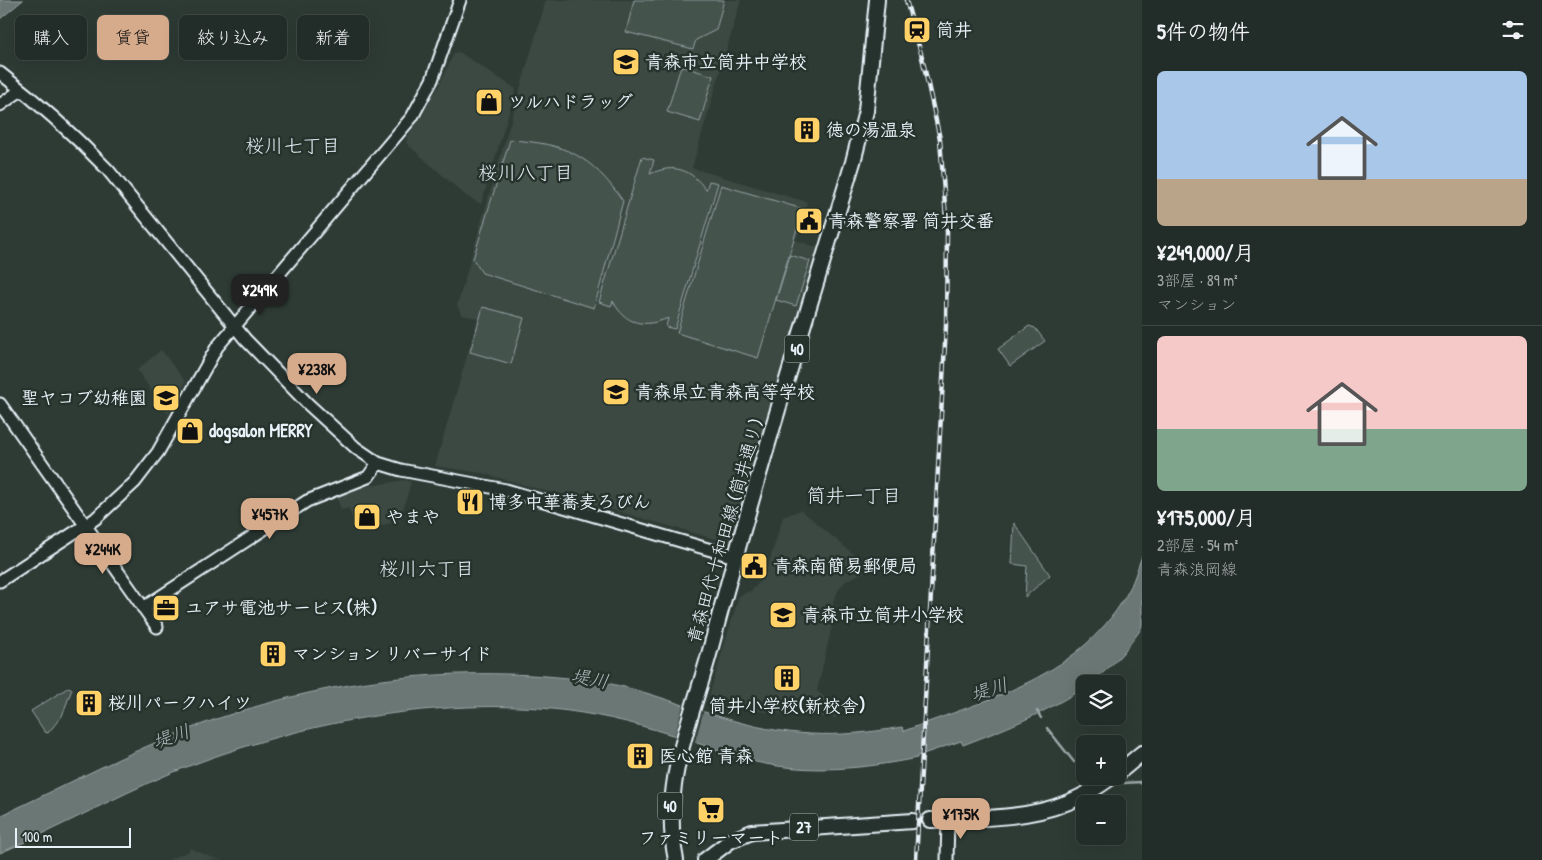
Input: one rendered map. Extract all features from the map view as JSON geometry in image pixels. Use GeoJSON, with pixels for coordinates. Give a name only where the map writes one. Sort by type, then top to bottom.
{"type":"FeatureCollection","features":[{"type":"Feature","properties":{"kind":"main road","name":"青森田代十和田線 (筒井通り)"},"geometry":{"type":"LineString","coordinates":[[676,860],[671,834],[670,807],[681,750],[735,557],[832,234],[866,111],[877,0]]}},
{"type":"Feature","properties":{"kind":"main road"},"geometry":{"type":"LineString","coordinates":[[1126,766],[1142,753]]}},
{"type":"Feature","properties":{"kind":"main road"},"geometry":{"type":"LineString","coordinates":[[930,820],[1010,815],[1065,804],[1099,785]]}},
{"type":"Feature","properties":{"kind":"main road","name":"27"},"geometry":{"type":"LineString","coordinates":[[705,860],[730,842],[752,832],[912,821]]}},
{"type":"Feature","properties":{"kind":"street"},"geometry":{"type":"LineString","coordinates":[[0,581],[85,526],[117,500],[148,466],[207,362],[234,326],[412,117],[435,72],[460,0]]}},
{"type":"Feature","properties":{"kind":"street"},"geometry":{"type":"LineString","coordinates":[[0,74],[79,140],[108,170],[234,326],[308,404],[346,439],[378,463],[401,470],[506,490],[735,557]]}},
{"type":"Feature","properties":{"kind":"street"},"geometry":{"type":"LineString","coordinates":[[0,105],[21,90]]}},
{"type":"Feature","properties":{"kind":"street"},"geometry":{"type":"LineString","coordinates":[[0,404],[157,627]]}},
{"type":"Feature","properties":{"kind":"street"},"geometry":{"type":"LineString","coordinates":[[143,608],[300,505],[329,491],[368,477],[378,463]]}},
{"type":"Feature","properties":{"kind":"street"},"geometry":{"type":"LineString","coordinates":[[947,860],[948,819]]}},
{"type":"Feature","properties":{"kind":"shaded area"},"geometry":{"type":"Polygon","coordinates":[[[0,0],[23,0],[0,19],[0,0]]]}},
{"type":"Feature","properties":{"kind":"shaded area","name":"青森県立青森高等学校"},"geometry":{"type":"Polygon","coordinates":[[[546,0],[741,0],[692,168],[807,202],[796,240],[818,248],[733,535],[722,541],[481,473],[435,466],[478,318],[462,315],[457,305],[546,0]]]}},
{"type":"Feature","properties":{"kind":"shaded area"},"geometry":{"type":"Polygon","coordinates":[[[634,0],[724,0],[716,30],[696,40],[693,49],[626,32],[634,0]]]}},
{"type":"Feature","properties":{"kind":"shaded area"},"geometry":{"type":"Polygon","coordinates":[[[459,52],[516,89],[481,204],[466,196],[406,143],[407,138],[439,86],[454,53],[459,52]]]}},
{"type":"Feature","properties":{"kind":"shaded area"},"geometry":{"type":"Polygon","coordinates":[[[681,66],[713,76],[700,122],[667,112],[681,66]]]}},
{"type":"Feature","properties":{"kind":"shaded area"},"geometry":{"type":"Polygon","coordinates":[[[510,140],[546,144],[575,154],[600,172],[623,201],[594,308],[482,273],[473,259],[510,140]]]}},
{"type":"Feature","properties":{"kind":"shaded area"},"geometry":{"type":"Polygon","coordinates":[[[642,157],[654,160],[650,174],[667,169],[681,170],[694,177],[706,190],[709,181],[718,183],[675,329],[666,327],[668,318],[651,323],[636,322],[623,315],[613,301],[611,306],[599,302],[642,157]]]}},
{"type":"Feature","properties":{"kind":"shaded area"},"geometry":{"type":"Polygon","coordinates":[[[721,185],[803,209],[758,358],[677,333],[721,185]]]}},
{"type":"Feature","properties":{"kind":"shaded area"},"geometry":{"type":"Polygon","coordinates":[[[790,255],[810,261],[796,306],[776,300],[790,255]]]}},
{"type":"Feature","properties":{"kind":"shaded area"},"geometry":{"type":"Polygon","coordinates":[[[483,307],[524,318],[511,364],[470,352],[483,307]]]}},
{"type":"Feature","properties":{"kind":"shaded area"},"geometry":{"type":"Polygon","coordinates":[[[1029,326],[1035,328],[1045,341],[1010,366],[998,349],[1029,326]]]}},
{"type":"Feature","properties":{"kind":"shaded area","name":"聖ヤコブ幼稚園"},"geometry":{"type":"Polygon","coordinates":[[[161,350],[186,382],[168,414],[137,370],[161,350]]]}},
{"type":"Feature","properties":{"kind":"shaded area"},"geometry":{"type":"Polygon","coordinates":[[[405,480],[411,482],[400,520],[356,533],[349,508],[341,510],[336,496],[369,486],[405,480]]]}},
{"type":"Feature","properties":{"kind":"shaded area","name":"青森市立筒井小学校"},"geometry":{"type":"Polygon","coordinates":[[[801,510],[871,569],[847,580],[841,586],[833,601],[834,617],[817,691],[839,710],[836,718],[752,710],[709,696],[739,596],[752,590],[765,576],[783,517],[801,510]]]}},
{"type":"Feature","properties":{"kind":"shaded area"},"geometry":{"type":"Polygon","coordinates":[[[1014,523],[1050,575],[1025,597],[1027,566],[1012,564],[1014,523]]]}},
{"type":"Feature","properties":{"kind":"shaded area"},"geometry":{"type":"Polygon","coordinates":[[[1142,556],[1142,625],[1130,644],[1115,662],[1100,675],[1076,675],[1076,693],[1031,717],[963,745],[961,741],[917,756],[917,758],[877,765],[836,769],[796,768],[756,762],[680,737],[611,718],[567,711],[503,707],[406,712],[357,719],[309,729],[215,757],[148,783],[0,853],[0,816],[147,746],[197,726],[295,696],[393,679],[442,675],[492,674],[594,681],[626,687],[721,717],[768,729],[811,734],[854,733],[902,727],[904,731],[1001,695],[1061,664],[1087,643],[1110,618],[1130,588],[1142,556]]]}},
{"type":"Feature","properties":{"kind":"shaded area"},"geometry":{"type":"Polygon","coordinates":[[[69,687],[72,689],[62,716],[48,733],[45,732],[31,711],[69,687]]]}},
{"type":"Feature","properties":{"kind":"shaded area"},"geometry":{"type":"Polygon","coordinates":[[[190,848],[213,858],[224,860],[168,860],[189,851],[190,848]]]}},
{"type":"Feature","properties":{"kind":"pier"},"geometry":{"type":"Polygon","coordinates":[[[684,702],[704,709],[694,745],[674,738],[684,702]]]}},
{"type":"Feature","properties":{"kind":"waterway"},"geometry":{"type":"LineString","coordinates":[[1037,711],[1041,718]]}},
{"type":"Feature","properties":{"kind":"waterway"},"geometry":{"type":"LineString","coordinates":[[1047,728],[1074,762]]}},
{"type":"Feature","properties":{"kind":"waterway"},"geometry":{"type":"LineString","coordinates":[[1126,783],[1140,782],[1142,784]]}},
{"type":"Feature","properties":{"kind":"railway"},"geometry":{"type":"LineString","coordinates":[[906,0],[922,57],[940,139],[947,232],[946,326],[916,860]]}},
{"type":"Feature","properties":{"kind":"place","name":"筒井"},"geometry":{"type":"Point","coordinates":[917,30]}},
{"type":"Feature","properties":{"kind":"place","name":"青森市立筒井中学校"},"geometry":{"type":"Point","coordinates":[626,62]}},
{"type":"Feature","properties":{"kind":"place","name":"ツルハドラッグ"},"geometry":{"type":"Point","coordinates":[489,102]}},
{"type":"Feature","properties":{"kind":"place","name":"徳の湯温泉"},"geometry":{"type":"Point","coordinates":[807,130]}},
{"type":"Feature","properties":{"kind":"place","name":"青森警察署 筒井交番"},"geometry":{"type":"Point","coordinates":[809,221]}},
{"type":"Feature","properties":{"kind":"place","name":"青森県立青森高等学校"},"geometry":{"type":"Point","coordinates":[616,392]}},
{"type":"Feature","properties":{"kind":"place","name":"聖ヤコブ幼稚園"},"geometry":{"type":"Point","coordinates":[166,398]}},
{"type":"Feature","properties":{"kind":"place","name":"dogsalon MERRY"},"geometry":{"type":"Point","coordinates":[190,431]}},
{"type":"Feature","properties":{"kind":"place","name":"博多中華蕎麦ろびん"},"geometry":{"type":"Point","coordinates":[470,502]}},
{"type":"Feature","properties":{"kind":"place","name":"やまや"},"geometry":{"type":"Point","coordinates":[367,517]}},
{"type":"Feature","properties":{"kind":"place","name":"青森南簡易郵便局"},"geometry":{"type":"Point","coordinates":[754,566]}},
{"type":"Feature","properties":{"kind":"place","name":"ユアサ電池サービス(株)"},"geometry":{"type":"Point","coordinates":[166,608]}},
{"type":"Feature","properties":{"kind":"place","name":"青森市立筒井小学校"},"geometry":{"type":"Point","coordinates":[783,615]}},
{"type":"Feature","properties":{"kind":"place","name":"マンション リバーサイド"},"geometry":{"type":"Point","coordinates":[273,654]}},
{"type":"Feature","properties":{"kind":"place","name":"筒井小学校(新校舎)"},"geometry":{"type":"Point","coordinates":[787,678]}},
{"type":"Feature","properties":{"kind":"place","name":"桜川パークハイツ"},"geometry":{"type":"Point","coordinates":[89,703]}},
{"type":"Feature","properties":{"kind":"place","name":"医心館 青森"},"geometry":{"type":"Point","coordinates":[640,756]}},
{"type":"Feature","properties":{"kind":"place","name":"ファミリーマート"},"geometry":{"type":"Point","coordinates":[711,810]}},
{"type":"Feature","properties":{"kind":"district","name":"桜川七丁目"},"geometry":{"type":"Point","coordinates":[293,145]}},
{"type":"Feature","properties":{"kind":"district","name":"桜川八丁目"},"geometry":{"type":"Point","coordinates":[526,172]}},
{"type":"Feature","properties":{"kind":"district","name":"筒井一丁目"},"geometry":{"type":"Point","coordinates":[854,495]}},
{"type":"Feature","properties":{"kind":"district","name":"桜川六丁目"},"geometry":{"type":"Point","coordinates":[427,568]}},
{"type":"Feature","properties":{"kind":"water label","name":"堤川"},"geometry":{"type":"Point","coordinates":[590,678]}},
{"type":"Feature","properties":{"kind":"water label","name":"堤川"},"geometry":{"type":"Point","coordinates":[989,689]}},
{"type":"Feature","properties":{"kind":"water label","name":"堤川"},"geometry":{"type":"Point","coordinates":[171,736]}}]}
